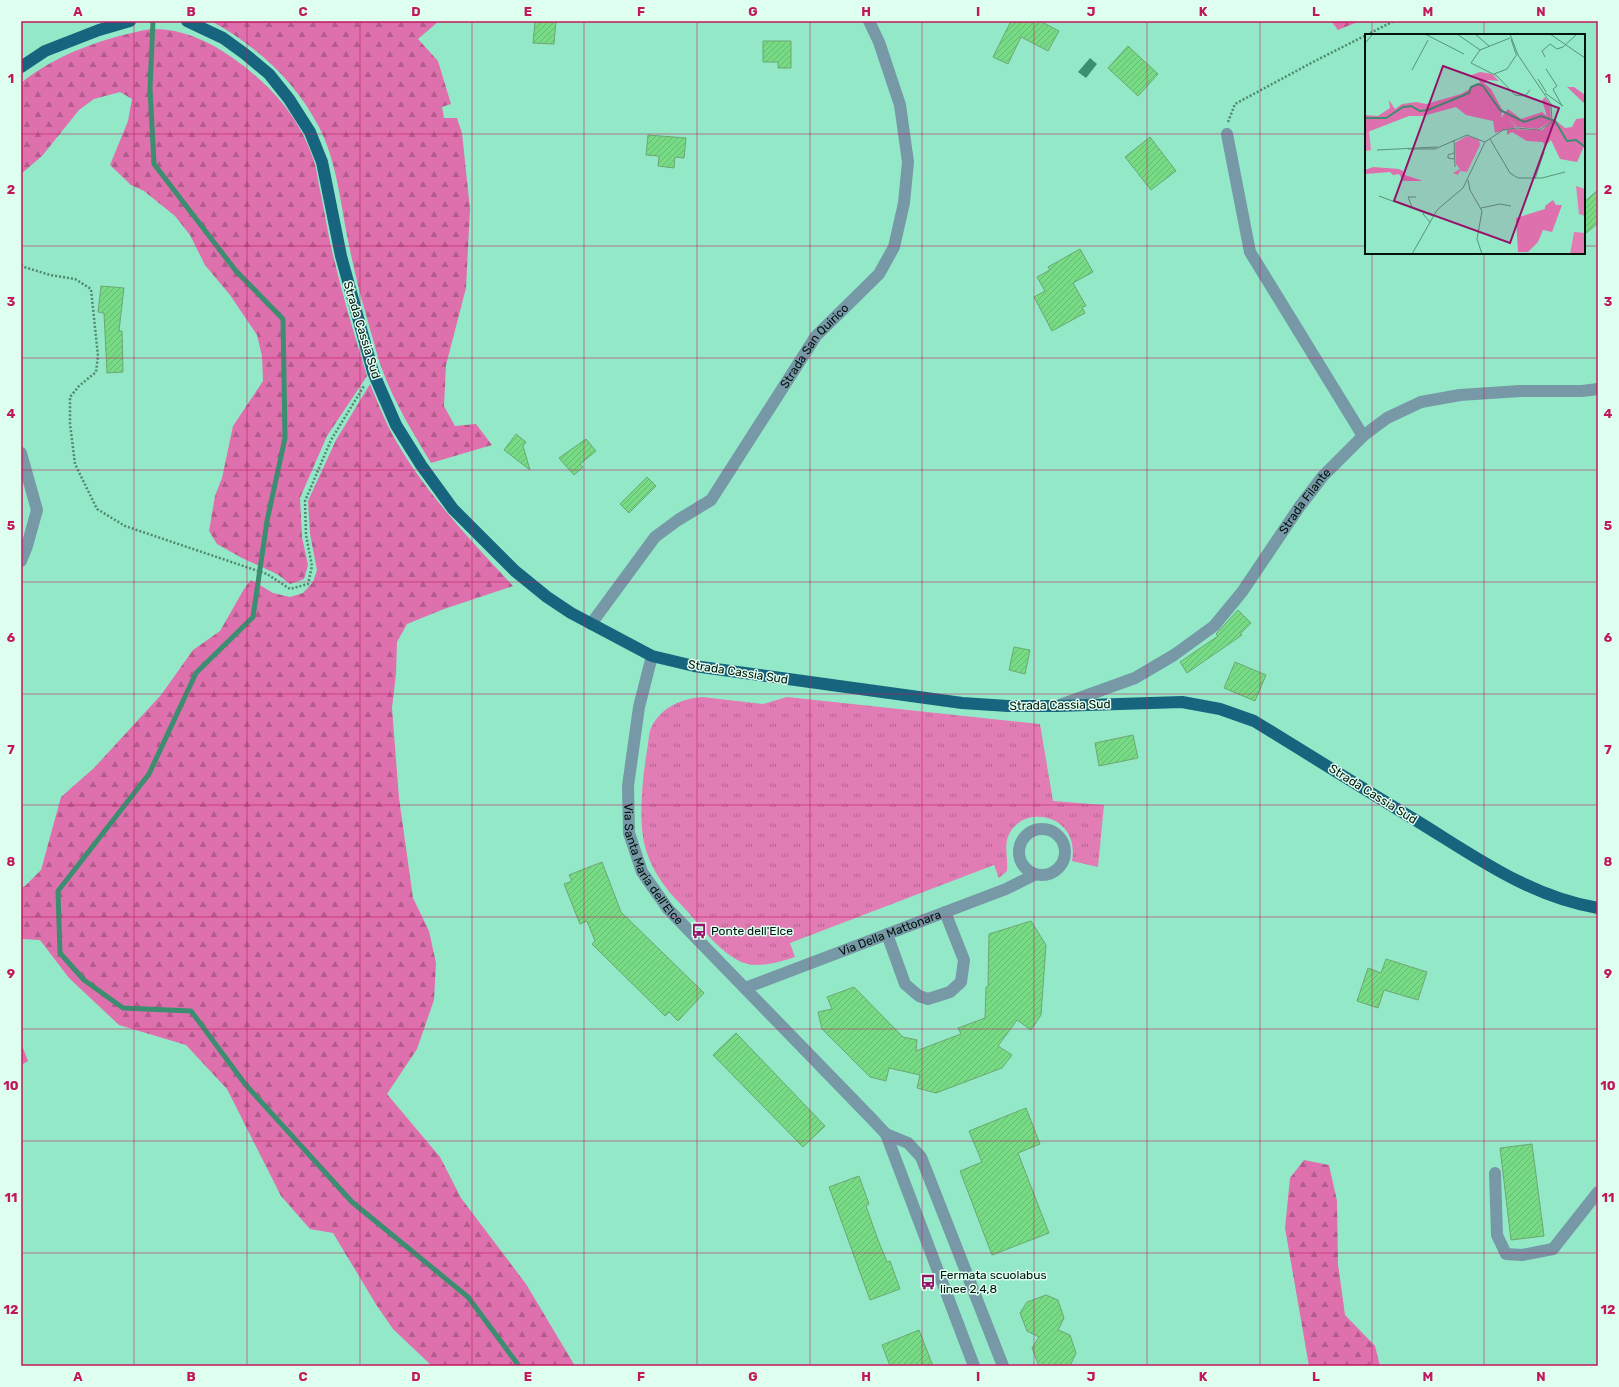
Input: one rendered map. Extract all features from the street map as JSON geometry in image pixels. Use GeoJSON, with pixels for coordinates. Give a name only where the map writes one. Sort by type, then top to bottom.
{"type":"FeatureCollection","features":[{"type":"Feature","properties":{"kind":"main road"},"geometry":{"type":"LineString","coordinates":[[21,68],[45,51],[99,30],[130,21]]}},
{"type":"Feature","properties":{"kind":"main road","name":"Strada Cassia Sud"},"geometry":{"type":"LineString","coordinates":[[187,21],[223,38],[269,74],[289,99],[310,132],[322,162],[341,256],[373,372],[396,425],[420,465],[453,509],[515,571],[547,597],[591,624],[652,656],[694,666],[962,703],[1008,706],[1057,706],[1182,702],[1220,709],[1254,721],[1463,850],[1521,884],[1560,898],[1598,908]]}},
{"type":"Feature","properties":{"kind":"street","name":"Strada San Quirico"},"geometry":{"type":"LineString","coordinates":[[591,624],[655,537],[678,520],[711,500],[816,336],[879,274],[894,246],[904,203],[908,162],[900,105],[879,42],[869,21]]}},
{"type":"Feature","properties":{"kind":"street"},"geometry":{"type":"LineString","coordinates":[[1227,134],[1250,252],[1363,436]]}},
{"type":"Feature","properties":{"kind":"street","name":"Strada Filante"},"geometry":{"type":"LineString","coordinates":[[1057,706],[1135,678],[1174,655],[1214,626],[1242,592],[1300,506],[1314,488],[1363,436],[1387,418],[1421,402],[1460,395],[1520,391],[1582,391],[1598,389]]}},
{"type":"Feature","properties":{"kind":"street"},"geometry":{"type":"LineString","coordinates":[[21,453],[37,510],[27,546],[21,561]]}},
{"type":"Feature","properties":{"kind":"street","name":"Via Santa Maria dell'Elce"},"geometry":{"type":"LineString","coordinates":[[652,656],[639,707],[628,786],[629,833],[642,872],[668,909],[886,1134],[974,1366]]}},
{"type":"Feature","properties":{"kind":"street","name":"Via Della Mattonara"},"geometry":{"type":"LineString","coordinates":[[745,988],[1006,889],[1034,875]]}},
{"type":"Feature","properties":{"kind":"street"},"geometry":{"type":"LineString","coordinates":[[887,934],[905,984],[919,996],[928,999],[950,992],[961,982],[964,960],[945,912]]}},
{"type":"Feature","properties":{"kind":"street","name":"Via Santa Maria dell'Elce"},"geometry":{"type":"LineString","coordinates":[[886,1134],[908,1143],[921,1156],[1003,1366]]}},
{"type":"Feature","properties":{"kind":"street"},"geometry":{"type":"LineString","coordinates":[[1495,1173],[1497,1235],[1506,1254],[1522,1255],[1553,1249],[1598,1192]]}},
{"type":"Feature","properties":{"kind":"path"},"geometry":{"type":"LineString","coordinates":[[1368,34],[1394,21]]}},
{"type":"Feature","properties":{"kind":"path"},"geometry":{"type":"LineString","coordinates":[[1227,134],[1228,120],[1235,104],[1365,36]]}},
{"type":"Feature","properties":{"kind":"path"},"geometry":{"type":"LineString","coordinates":[[21,265],[50,275],[75,279],[91,289],[98,356],[96,372],[79,386],[70,397],[70,424],[75,464],[97,509],[125,526],[267,574],[290,589],[308,584],[312,566],[306,535],[305,501],[331,440],[373,372]]}},
{"type":"Feature","properties":{"kind":"green space"},"geometry":{"type":"Polygon","coordinates":[[[211,21],[439,21],[418,39],[438,61],[451,104],[442,107],[444,118],[457,118],[462,133],[470,209],[466,288],[446,365],[444,406],[455,426],[476,424],[492,445],[431,463],[398,405],[380,364],[363,306],[330,153],[319,127],[298,95],[273,66],[244,42],[211,21]]]}},
{"type":"Feature","properties":{"kind":"green space"},"geometry":{"type":"Polygon","coordinates":[[[1331,21],[1360,21],[1338,30],[1331,21]]]}},
{"type":"Feature","properties":{"kind":"green space"},"geometry":{"type":"Polygon","coordinates":[[[161,29],[182,33],[202,40],[221,50],[245,67],[282,102],[301,131],[315,164],[330,242],[349,318],[367,376],[327,436],[300,498],[302,537],[308,565],[304,579],[290,584],[277,574],[242,558],[217,544],[209,531],[215,496],[222,478],[233,426],[263,381],[262,356],[257,335],[230,295],[205,265],[190,235],[175,216],[144,191],[131,185],[110,165],[128,121],[132,99],[120,92],[94,99],[79,110],[42,156],[21,174],[21,83],[50,63],[82,48],[134,32],[161,29]]]}},
{"type":"Feature","properties":{"kind":"green space"},"geometry":{"type":"Polygon","coordinates":[[[370,384],[389,428],[415,471],[446,511],[513,586],[444,609],[407,624],[397,642],[396,674],[392,708],[399,798],[413,898],[429,931],[436,963],[434,1000],[417,1049],[387,1094],[440,1157],[461,1198],[526,1284],[575,1366],[432,1366],[393,1329],[377,1306],[333,1233],[310,1229],[281,1196],[227,1089],[186,1045],[119,1025],[69,978],[40,940],[21,939],[21,888],[41,870],[61,797],[94,768],[161,695],[193,650],[220,631],[244,589],[251,580],[273,593],[290,597],[303,593],[313,582],[317,570],[310,534],[308,501],[336,440],[370,384]]]}},
{"type":"Feature","properties":{"kind":"green space"},"geometry":{"type":"Polygon","coordinates":[[[702,697],[763,704],[787,697],[1040,724],[1053,801],[1104,805],[1098,867],[1072,861],[1072,844],[1067,832],[1058,823],[1047,818],[1034,817],[1023,820],[1013,828],[1006,844],[1007,871],[999,878],[994,865],[790,943],[795,957],[763,965],[744,963],[720,948],[667,889],[651,864],[643,838],[641,811],[644,769],[651,728],[656,719],[673,705],[702,697]]]}},
{"type":"Feature","properties":{"kind":"green space"},"geometry":{"type":"Polygon","coordinates":[[[21,1043],[28,1061],[21,1065],[21,1043]]]}},
{"type":"Feature","properties":{"kind":"green space"},"geometry":{"type":"Polygon","coordinates":[[[1304,1160],[1329,1165],[1337,1201],[1338,1264],[1345,1315],[1375,1346],[1380,1366],[1309,1366],[1285,1228],[1290,1178],[1304,1160]]]}},
{"type":"Feature","properties":{"kind":"shaded area"},"geometry":{"type":"Polygon","coordinates":[[[1090,58],[1097,64],[1086,78],[1078,72],[1090,58]]]}},
{"type":"Feature","properties":{"kind":"building"},"geometry":{"type":"Polygon","coordinates":[[[535,21],[556,21],[554,44],[533,43],[535,21]]]}},
{"type":"Feature","properties":{"kind":"building"},"geometry":{"type":"Polygon","coordinates":[[[1011,21],[1040,21],[1059,31],[1048,51],[1021,37],[1008,64],[993,57],[1011,21]]]}},
{"type":"Feature","properties":{"kind":"building"},"geometry":{"type":"Polygon","coordinates":[[[763,41],[791,41],[791,68],[778,68],[778,62],[763,62],[763,41]]]}},
{"type":"Feature","properties":{"kind":"building"},"geometry":{"type":"Polygon","coordinates":[[[1128,46],[1158,74],[1138,96],[1108,68],[1128,46]]]}},
{"type":"Feature","properties":{"kind":"building"},"geometry":{"type":"Polygon","coordinates":[[[648,135],[686,138],[684,158],[675,157],[674,168],[658,166],[659,156],[646,155],[648,135]]]}},
{"type":"Feature","properties":{"kind":"building"},"geometry":{"type":"Polygon","coordinates":[[[1150,137],[1176,171],[1151,190],[1125,157],[1150,137]]]}},
{"type":"Feature","properties":{"kind":"building"},"geometry":{"type":"Polygon","coordinates":[[[1598,190],[1598,223],[1585,234],[1585,201],[1598,190]]]}},
{"type":"Feature","properties":{"kind":"building"},"geometry":{"type":"Polygon","coordinates":[[[1080,249],[1093,272],[1073,283],[1086,306],[1082,307],[1085,313],[1052,331],[1034,297],[1045,291],[1037,277],[1050,270],[1048,267],[1080,249]]]}},
{"type":"Feature","properties":{"kind":"building"},"geometry":{"type":"Polygon","coordinates":[[[101,286],[124,288],[119,331],[122,331],[123,372],[107,373],[104,313],[98,312],[101,286]]]}},
{"type":"Feature","properties":{"kind":"building"},"geometry":{"type":"Polygon","coordinates":[[[516,434],[526,442],[523,446],[530,470],[504,450],[516,434]]]}},
{"type":"Feature","properties":{"kind":"building"},"geometry":{"type":"Polygon","coordinates":[[[586,439],[596,451],[580,464],[583,467],[574,475],[559,458],[586,439]]]}},
{"type":"Feature","properties":{"kind":"building"},"geometry":{"type":"Polygon","coordinates":[[[647,477],[656,486],[629,513],[620,504],[647,477]]]}},
{"type":"Feature","properties":{"kind":"building"},"geometry":{"type":"Polygon","coordinates":[[[1238,610],[1251,623],[1240,634],[1242,635],[1187,673],[1180,662],[1218,636],[1216,634],[1238,610]]]}},
{"type":"Feature","properties":{"kind":"building"},"geometry":{"type":"Polygon","coordinates":[[[1014,647],[1030,650],[1025,674],[1009,670],[1014,647]]]}},
{"type":"Feature","properties":{"kind":"building"},"geometry":{"type":"Polygon","coordinates":[[[1235,662],[1266,675],[1255,701],[1224,688],[1235,662]]]}},
{"type":"Feature","properties":{"kind":"building"},"geometry":{"type":"Polygon","coordinates":[[[1133,735],[1138,758],[1099,766],[1095,743],[1133,735]]]}},
{"type":"Feature","properties":{"kind":"building"},"geometry":{"type":"Polygon","coordinates":[[[602,862],[621,912],[704,993],[678,1021],[669,1012],[665,1016],[592,944],[595,941],[587,921],[580,924],[564,884],[572,881],[569,875],[602,862]]]}},
{"type":"Feature","properties":{"kind":"building"},"geometry":{"type":"Polygon","coordinates":[[[1031,921],[1046,945],[1041,1015],[1031,1030],[1017,1020],[998,1046],[1012,1055],[1002,1068],[936,1093],[917,1088],[920,1075],[889,1068],[886,1081],[870,1077],[822,1029],[818,1012],[832,1009],[827,997],[854,987],[903,1037],[917,1040],[916,1051],[961,1034],[958,1028],[985,1018],[986,987],[988,987],[989,934],[1031,921]]]}},
{"type":"Feature","properties":{"kind":"building"},"geometry":{"type":"Polygon","coordinates":[[[1386,959],[1427,972],[1418,1000],[1384,990],[1378,1008],[1357,1001],[1368,968],[1381,973],[1386,959]]]}},
{"type":"Feature","properties":{"kind":"building"},"geometry":{"type":"Polygon","coordinates":[[[736,1033],[825,1126],[803,1147],[713,1055],[736,1033]]]}},
{"type":"Feature","properties":{"kind":"building"},"geometry":{"type":"Polygon","coordinates":[[[1026,1108],[1040,1144],[1018,1153],[1049,1233],[992,1255],[960,1171],[982,1162],[969,1131],[1026,1108]]]}},
{"type":"Feature","properties":{"kind":"building"},"geometry":{"type":"Polygon","coordinates":[[[1532,1144],[1544,1236],[1511,1240],[1500,1148],[1532,1144]]]}},
{"type":"Feature","properties":{"kind":"building"},"geometry":{"type":"Polygon","coordinates":[[[859,1176],[869,1204],[866,1206],[878,1240],[887,1262],[890,1261],[900,1289],[870,1300],[829,1187],[859,1176]]]}},
{"type":"Feature","properties":{"kind":"building"},"geometry":{"type":"Polygon","coordinates":[[[1046,1295],[1058,1300],[1064,1318],[1058,1330],[1070,1335],[1076,1353],[1070,1366],[1039,1366],[1032,1348],[1039,1337],[1027,1331],[1020,1313],[1027,1302],[1046,1295]]]}},
{"type":"Feature","properties":{"kind":"building"},"geometry":{"type":"Polygon","coordinates":[[[919,1330],[933,1366],[890,1366],[882,1345],[919,1330]]]}},
{"type":"Feature","properties":{"kind":"waterway"},"geometry":{"type":"LineString","coordinates":[[153,21],[150,88],[154,164],[236,271],[283,319],[285,438],[267,521],[253,617],[196,673],[149,774],[58,891],[60,953],[84,980],[123,1008],[191,1011],[245,1084],[352,1202],[468,1297],[519,1366]]}},
{"type":"Feature","properties":{"kind":"place","name":"Ponte dell'Elce"},"geometry":{"type":"Point","coordinates":[699,931]}},
{"type":"Feature","properties":{"kind":"place","name":"Fermata scuolabus linee 2,4,8"},"geometry":{"type":"Point","coordinates":[928,1282]}}]}
